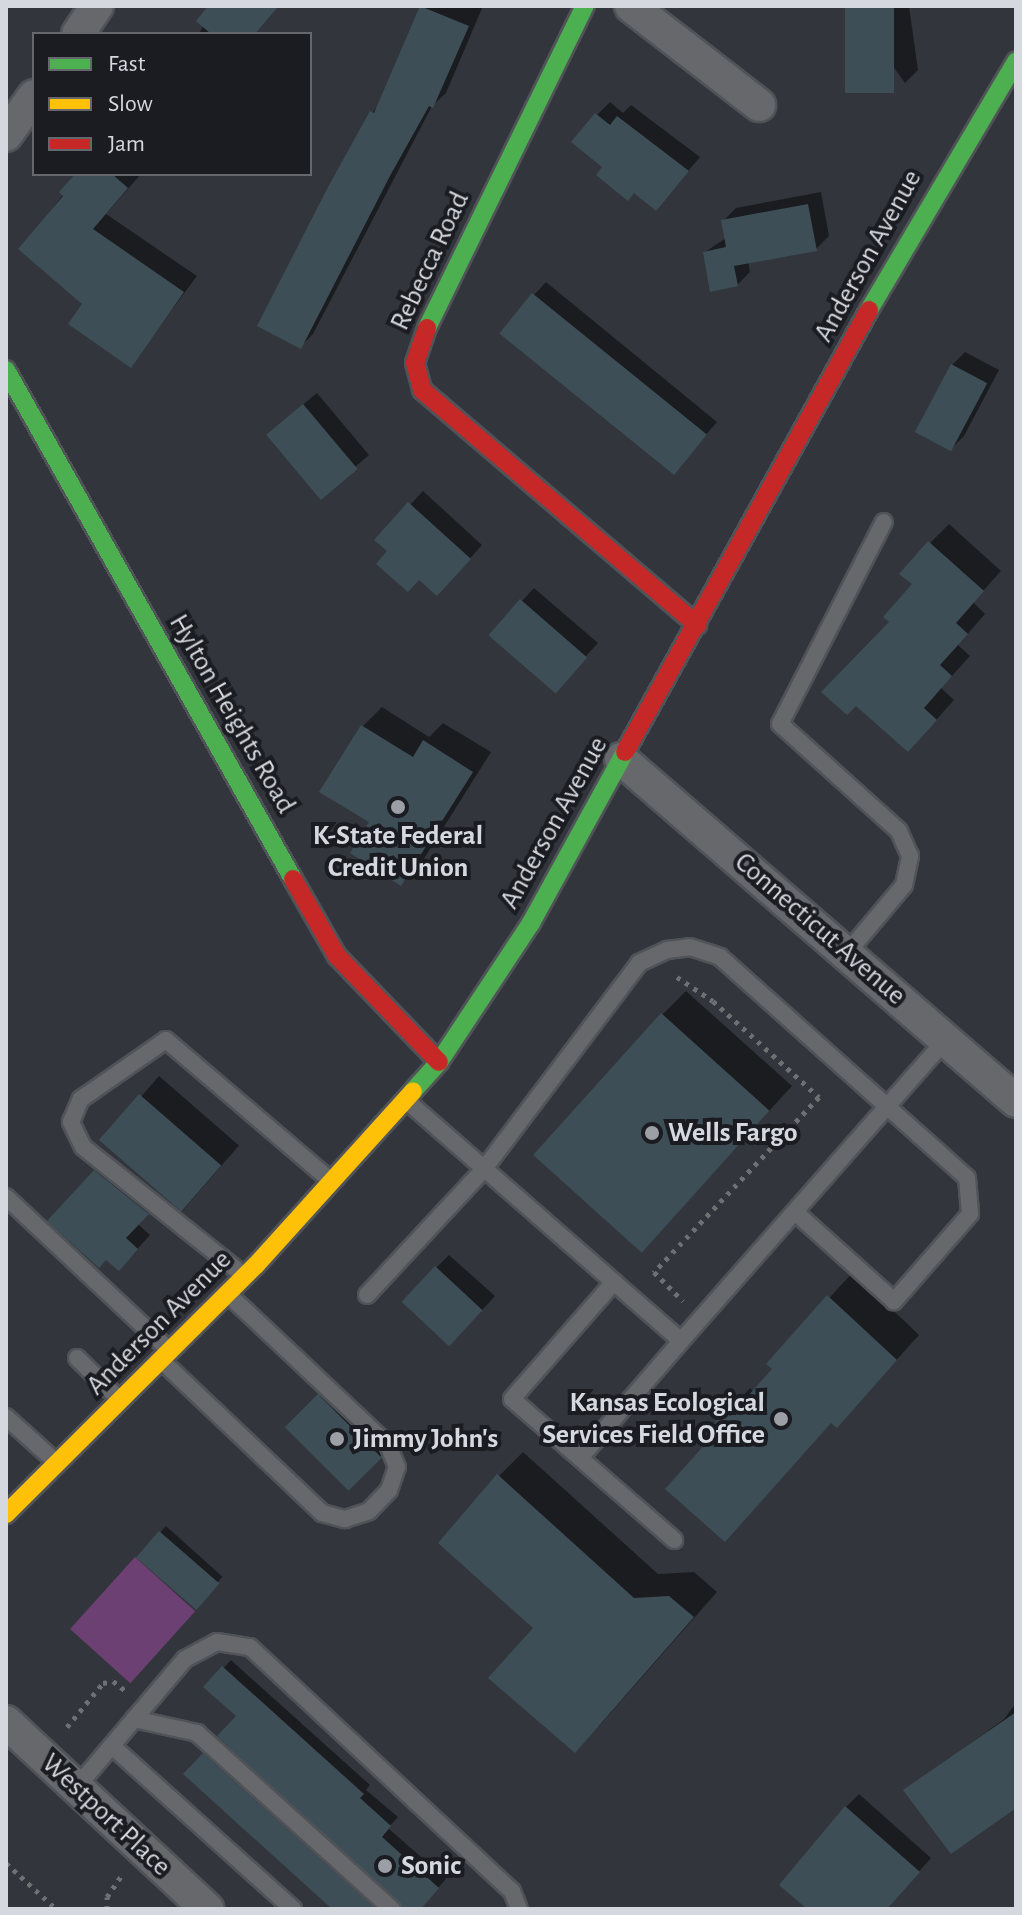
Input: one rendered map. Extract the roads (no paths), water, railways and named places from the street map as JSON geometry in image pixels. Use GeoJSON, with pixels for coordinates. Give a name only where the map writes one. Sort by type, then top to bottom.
{"type":"FeatureCollection","features":[{"type":"Feature","properties":{"kind":"main road","name":"Rebecca Road"},"geometry":{"type":"LineString","coordinates":[[585,6],[421,340],[415,363],[422,390],[697,625]]}},
{"type":"Feature","properties":{"kind":"main road","name":"Anderson Avenue"},"geometry":{"type":"LineString","coordinates":[[6,1514],[228,1293],[439,1062],[531,923],[922,214],[1016,61]]}},
{"type":"Feature","properties":{"kind":"main road","name":"Hylton Heights Road"},"geometry":{"type":"LineString","coordinates":[[6,370],[337,956],[439,1062]]}},
{"type":"Feature","properties":{"kind":"street"},"geometry":{"type":"LineString","coordinates":[[79,32],[97,6]]}},
{"type":"Feature","properties":{"kind":"street"},"geometry":{"type":"LineString","coordinates":[[631,6],[759,105]]}},
{"type":"Feature","properties":{"kind":"street"},"geometry":{"type":"LineString","coordinates":[[6,135],[32,99]]}},
{"type":"Feature","properties":{"kind":"street","name":"Connecticut Avenue"},"geometry":{"type":"LineString","coordinates":[[621,759],[1016,1101]]}},
{"type":"Feature","properties":{"kind":"street","name":"Westport Place"},"geometry":{"type":"LineString","coordinates":[[6,1722],[207,1909]]}},
{"type":"Feature","properties":{"kind":"lane"},"geometry":{"type":"LineString","coordinates":[[847,953],[904,885],[910,856],[899,831],[780,724],[884,522]]}},
{"type":"Feature","properties":{"kind":"lane"},"geometry":{"type":"LineString","coordinates":[[367,1295],[484,1169],[639,963],[667,950],[690,947],[720,957],[967,1178],[970,1214],[894,1301],[795,1212]]}},
{"type":"Feature","properties":{"kind":"lane"},"geometry":{"type":"LineString","coordinates":[[580,1458],[946,1039]]}},
{"type":"Feature","properties":{"kind":"lane"},"geometry":{"type":"LineString","coordinates":[[244,1276],[83,1147],[71,1122],[81,1099],[166,1040],[332,1182]]}},
{"type":"Feature","properties":{"kind":"lane"},"geometry":{"type":"LineString","coordinates":[[406,1100],[681,1341]]}},
{"type":"Feature","properties":{"kind":"lane"},"geometry":{"type":"LineString","coordinates":[[6,1197],[322,1513],[345,1519],[369,1511],[389,1490],[397,1467],[388,1445],[228,1293]]}},
{"type":"Feature","properties":{"kind":"lane"},"geometry":{"type":"LineString","coordinates":[[614,1282],[512,1399],[674,1540]]}},
{"type":"Feature","properties":{"kind":"lane"},"geometry":{"type":"LineString","coordinates":[[77,1358],[120,1400]]}},
{"type":"Feature","properties":{"kind":"lane"},"geometry":{"type":"LineString","coordinates":[[6,1417],[57,1463]]}},
{"type":"Feature","properties":{"kind":"lane"},"geometry":{"type":"LineString","coordinates":[[76,1788],[185,1659],[217,1642],[250,1647],[512,1891],[519,1909]]}},
{"type":"Feature","properties":{"kind":"lane"},"geometry":{"type":"LineString","coordinates":[[134,1719],[197,1733],[392,1909]]}},
{"type":"Feature","properties":{"kind":"lane"},"geometry":{"type":"LineString","coordinates":[[112,1746],[293,1909]]}},
{"type":"Feature","properties":{"kind":"place","name":"K-State Federal Credit Union"},"geometry":{"type":"Point","coordinates":[398,807]}},
{"type":"Feature","properties":{"kind":"place","name":"Wells Fargo"},"geometry":{"type":"Point","coordinates":[652,1133]}},
{"type":"Feature","properties":{"kind":"place","name":"Kansas Ecological Services Field Office"},"geometry":{"type":"Point","coordinates":[781,1419]}},
{"type":"Feature","properties":{"kind":"place","name":"Jimmy John's"},"geometry":{"type":"Point","coordinates":[337,1439]}},
{"type":"Feature","properties":{"kind":"place","name":"Sonic"},"geometry":{"type":"Point","coordinates":[385,1866]}}]}
